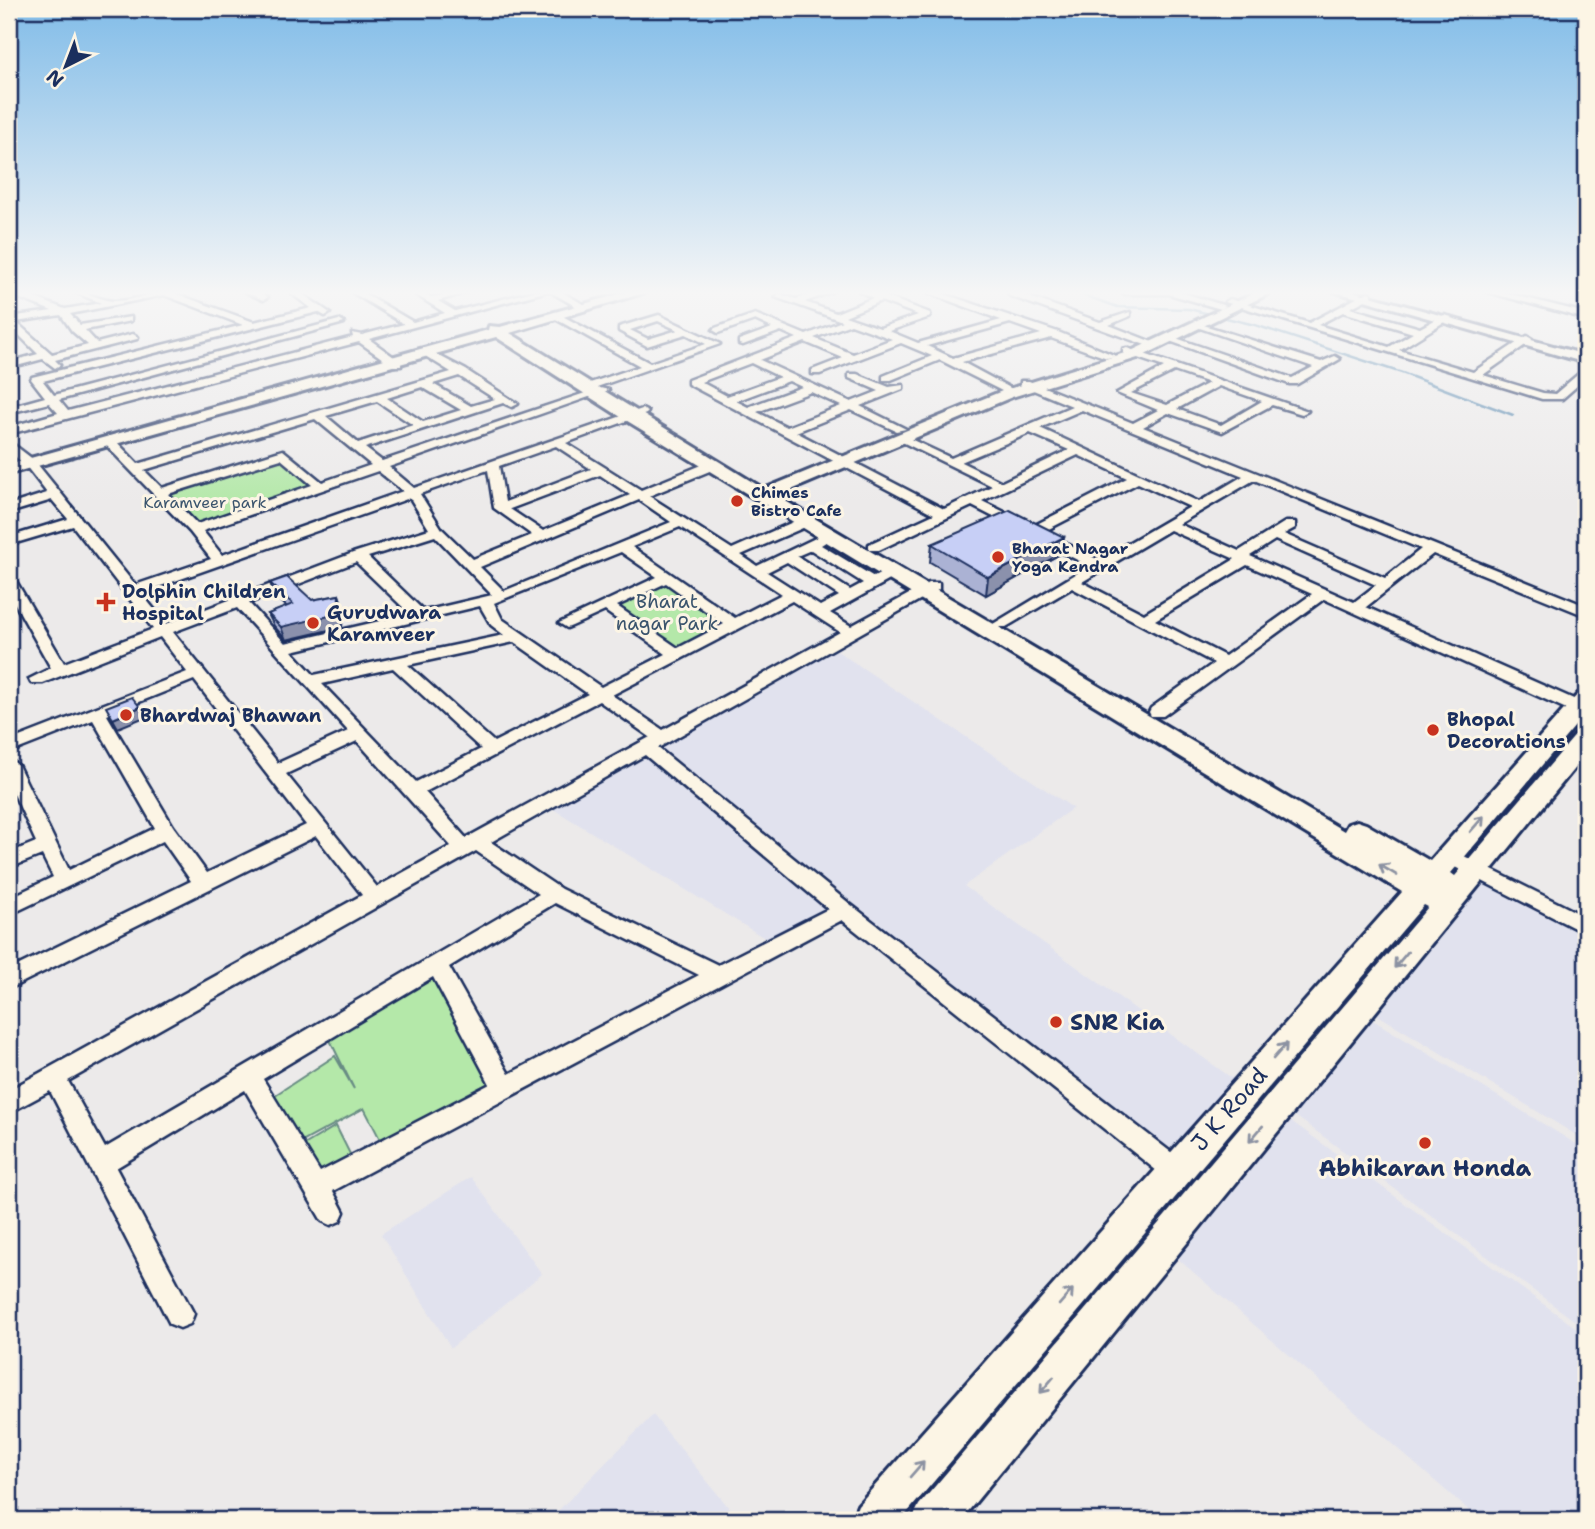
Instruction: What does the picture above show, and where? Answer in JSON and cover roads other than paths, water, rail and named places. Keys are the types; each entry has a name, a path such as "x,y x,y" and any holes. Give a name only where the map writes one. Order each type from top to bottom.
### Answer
{"street":[{"path":"53,362 61,373"},
{"path":"65,415 36,379 105,362"},
{"path":"9,410 191,362"},
{"path":"211,362 223,374"},
{"path":"9,431 267,362"},
{"path":"9,463 109,441 388,362"},
{"path":"9,469 27,461 388,362"},
{"path":"445,362 529,415"},
{"path":"554,362 713,465 765,489 807,521 843,564 873,583"},
{"path":"641,362 648,366"},
{"path":"195,530 529,415 659,362"},
{"path":"735,362 719,366 692,382 946,515"},
{"path":"757,362 851,406 952,463 1003,487"},
{"path":"816,372 841,362"},
{"path":"887,377 924,362"},
{"path":"956,362 1019,388 1080,407 1586,611"},
{"path":"765,489 1019,388 1093,362"},
{"path":"1019,388 1097,362"},
{"path":"1170,362 1302,411"},
{"path":"1196,372 1219,362"},
{"path":"1237,362 1293,382 1328,362"},
{"path":"1314,362 1321,366"},
{"path":"1430,362 1551,398 1558,397 1586,373"},
{"path":"1474,376 1493,362"},
{"path":"90,366 124,399"},
{"path":"1175,366 1122,393 1222,429 1272,400"},
{"path":"135,469 462,372"},
{"path":"788,431 894,389 853,376"},
{"path":"727,400 788,377"},
{"path":"1132,428 1219,382"},
{"path":"423,383 470,410"},
{"path":"748,411 811,388"},
{"path":"377,396 422,426"},
{"path":"357,447 505,399"},
{"path":"952,463 1080,407"},
{"path":"316,414 413,493 437,531 502,597"},
{"path":"132,591 636,414"},
{"path":"636,414 874,548 928,589 1083,685 1448,881 1586,926"},
{"path":"1030,428 1200,507"},
{"path":"259,431 320,486"},
{"path":"109,441 195,530 220,561"},
{"path":"559,443 850,633"},
{"path":"9,445 27,461 55,495 375,898"},
{"path":"874,548 1079,450"},
{"path":"159,493 283,454"},
{"path":"493,465 500,508 542,536"},
{"path":"469,566 713,465"},
{"path":"500,508 601,470"},
{"path":"1001,624 1252,476"},
{"path":"1032,532 1137,478"},
{"path":"9,509 55,495"},
{"path":"973,501 1100,566"},
{"path":"9,541 76,521"},
{"path":"730,555 807,521"},
{"path":"281,649 502,597 681,522"},
{"path":"1170,525 1356,608 1584,715"},
{"path":"1144,620 1290,526"},
{"path":"37,679 358,556 437,531"},
{"path":"1275,535 1386,583"},
{"path":"755,572 820,539"},
{"path":"820,539 1001,624 1448,881"},
{"path":"621,546 734,624"},
{"path":"1356,608 1431,548"},
{"path":"358,556 422,617"},
{"path":"787,556 849,596"},
{"path":"819,576 843,564"},
{"path":"818,613 892,573"},
{"path":"567,623 666,578"},
{"path":"9,581 60,670"},
{"path":"1072,582 1226,663"},
{"path":"9,1102 928,589"},
{"path":"1157,712 1323,593"},
{"path":"415,790 491,748 602,695 790,596"},
{"path":"239,601 281,649 470,845 554,894 718,975"},
{"path":"485,601 496,622 602,695 843,910 1182,1163 1219,1178"},
{"path":"606,606 677,654"},
{"path":"312,681 519,636"},
{"path":"397,663 491,748"},
{"path":"9,747 198,673"},
{"path":"97,712 166,831 204,884"},
{"name":"J K Road","path":"934,1520 1219,1178 1448,881 1584,715"},
{"path":"274,772 360,732"},
{"path":"9,765 45,846 64,880"},
{"path":"9,980 318,827"},
{"path":"9,906 166,831"},
{"path":"9,861 45,846"},
{"name":"J K Road","path":"873,1520 1182,1163 1448,881"},
{"path":"100,1164 554,894"},
{"path":"316,1187 843,910"},
{"path":"436,964 504,1088"},
{"path":"249,1076 331,1212"},
{"path":"54,1077 180,1314"}],"waterway":[{"path":"1369,362 1513,415"}],"place":[{"name":"Chimes Bistro Cafe","path":"737,501"},
{"name":"Bharat Nagar Yoga Kendra","path":"998,557"},
{"name":"Dolphin Children Hospital","path":"106,602"},
{"name":"Gurudwara Karamveer","path":"313,623"},
{"name":"Bhardwaj Bhawan","path":"126,715"},
{"name":"Bhopal Decorations","path":"1433,730"},
{"name":"SNR Kia","path":"1056,1022"},
{"name":"Abhikaran Honda","path":"1425,1143"}],"park label":[{"name":"Karamveer park","path":"205,502"},
{"name":"Bharat nagar Park","path":"667,612"}]}
